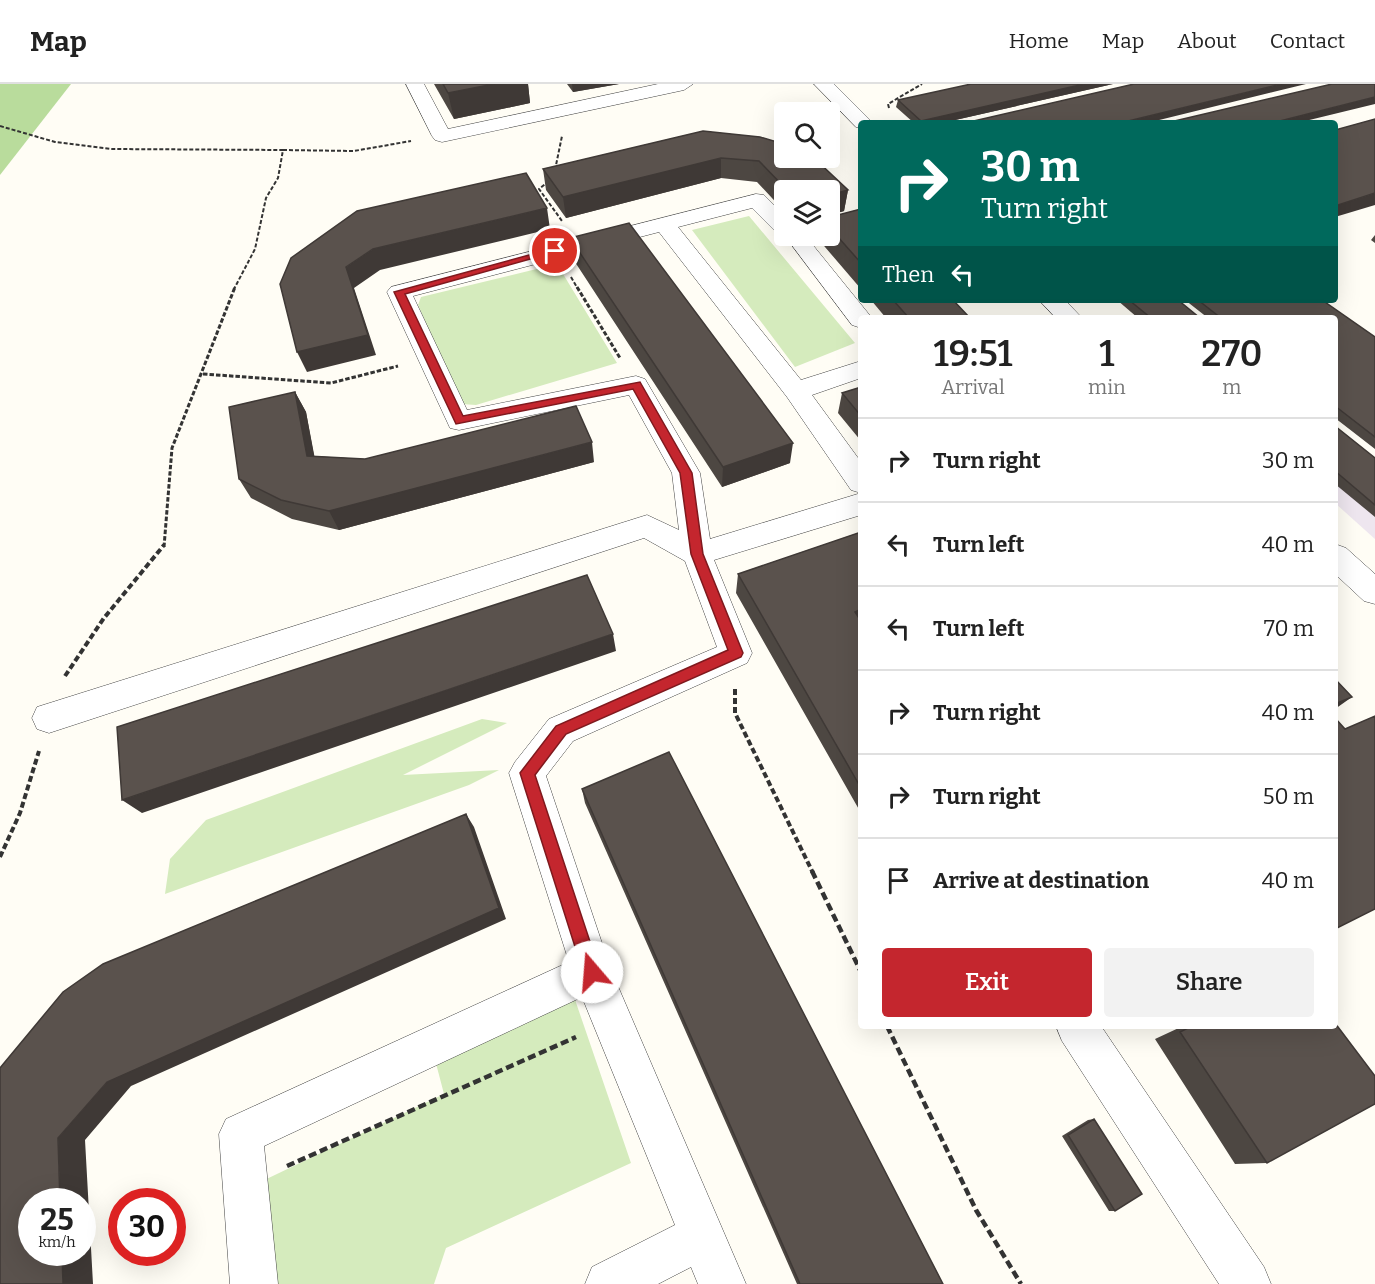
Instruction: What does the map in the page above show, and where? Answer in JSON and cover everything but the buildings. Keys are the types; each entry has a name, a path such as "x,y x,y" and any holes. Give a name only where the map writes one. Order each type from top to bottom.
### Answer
{"street":[{"path":"415,84 442,136 556,101 684,84"},
{"path":"823,84 860,120"},
{"path":"722,1284 592,972 527,773 561,730 736,653 697,554 686,473 636,385 459,421 399,292 756,200 774,217"},
{"path":"664,224 796,391 858,479"},
{"path":"802,246 858,316"},
{"path":"1054,303 1067,315"},
{"path":"796,391 858,370"},
{"path":"49,718 646,526 697,554 858,505"},
{"path":"1338,560 1357,588"},
{"path":"254,1284 240,1134 592,972"},
{"path":"1079,1029 1247,1284"},
{"path":"609,1284 702,1236"}],"path":[{"path":"890,114 888,104 922,84"},
{"path":"556,101 565,128 554,178 539,189 566,248 636,385"},
{"path":"0,126 55,142 111,149 354,151 442,136"},
{"path":"0,857 20,813 65,674 104,618 164,546 172,448 203,374 228,300 255,249 266,198 278,178 283,150"},
{"path":"203,374 331,383 428,358"},
{"path":"736,653 735,712 858,966"},
{"path":"245,1185 612,1021"},
{"path":"888,1029 976,1210 1021,1284"}],"shaded area":[{"path":"1338,435 1375,466 1375,539 1338,506"}],"green space":[{"path":"0,84 71,84 0,175"},
{"path":"749,216 855,343 795,367 692,230"},
{"path":"557,264 617,363 476,405 461,404 418,305 421,297"},
{"path":"482,719 507,723 403,775 499,770 469,785 165,894 170,859 206,820"},
{"path":"571,988 631,1163 446,1248 434,1284 263,1284 254,1185 444,1094 433,1052"}],"route":[{"path":"555,251 399,292 459,421 636,385 686,473 697,554 736,653 561,730 527,773 592,972"}]}
